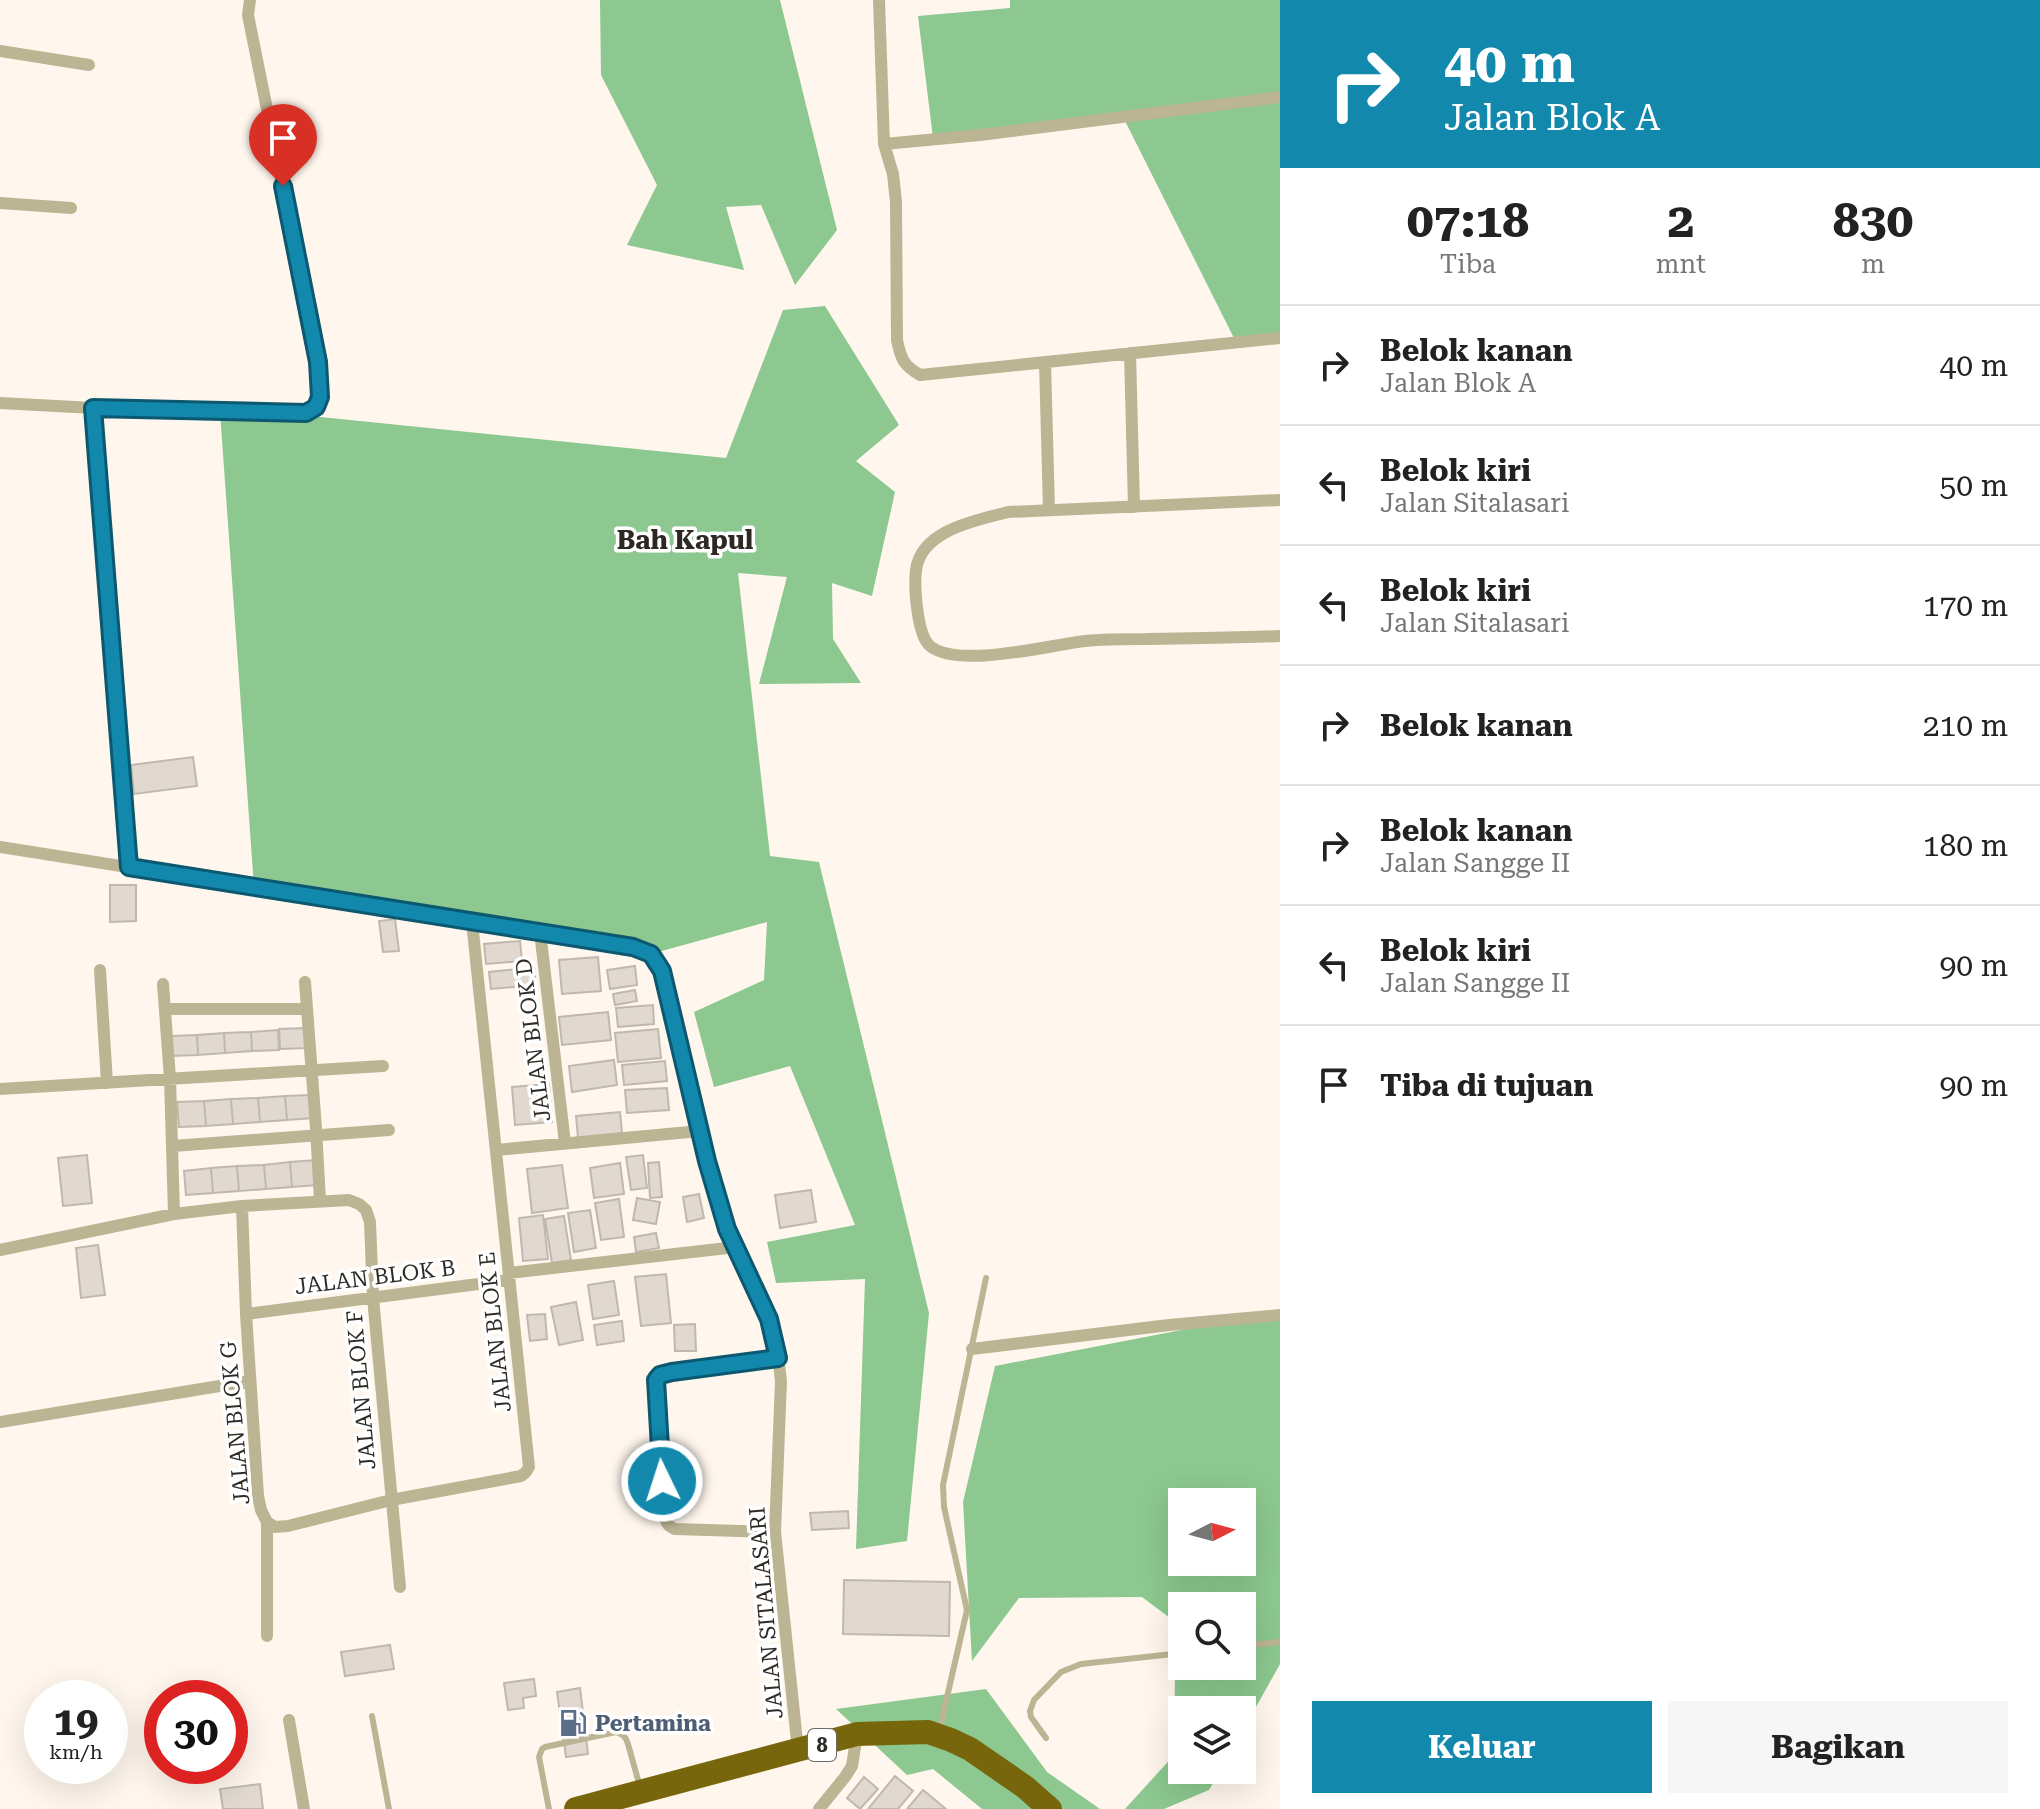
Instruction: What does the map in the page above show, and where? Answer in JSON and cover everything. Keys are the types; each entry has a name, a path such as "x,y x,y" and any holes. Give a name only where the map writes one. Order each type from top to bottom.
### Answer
{"highway":[{"name":"8","path":"576,1809 857,1734 928,1732 970,1749 1025,1787 1050,1809"}],"street":[{"path":"0,403 306,413 316,407 320,383 312,329 248,15 250,0"},
{"path":"879,0 884,144 893,174 896,202 897,340 901,357 908,368 920,375 1280,338"},
{"path":"0,51 89,65"},
{"path":"884,144 1280,97"},
{"path":"0,203 71,208"},
{"path":"1130,353 1134,507"},
{"path":"1045,362 1049,510"},
{"path":"93,408 129,867"},
{"path":"1280,500 1008,512 950,529 922,553 916,569 922,634 930,646 946,654 1004,654 1088,641 1280,636"},
{"name":"JALAN SITALASARI","path":"0,847 633,947 651,954 662,971 727,1229 769,1319 778,1358 781,1381 775,1532 798,1751"},
{"name":"JALAN BLOK E","path":"267,1522 275,1527 288,1526 391,1500 521,1476 529,1467 472,922"},
{"name":"JALAN BLOK D","path":"540,932 565,1143"},
{"path":"100,970 107,1083"},
{"path":"0,1250 174,1214 320,1201 305,982"},
{"path":"163,984 170,1078 174,1214"},
{"path":"166,1009 306,1009"},
{"path":"0,1089 383,1066"},
{"path":"173,1146 389,1130"},
{"path":"496,1150 700,1131"},
{"name":"JALAN BLOK F","path":"320,1201 349,1200 359,1204 366,1210 370,1222 373,1298 400,1587"},
{"name":"JALAN BLOK G","path":"242,1206 258,1496 267,1522 267,1636"},
{"name":"JALAN BLOK B","path":"246,1314 736,1247"},
{"path":"972,1349 1280,1315"},
{"path":"775,1532 670,1528 664,1512 655,1389 660,1375 778,1358"},
{"path":"0,1422 250,1381"},
{"path":"289,1720 304,1809"},
{"path":"819,1809 852,1766 857,1734"}],"lane":[{"path":"938,1735 966,1618 966,1601 944,1507 943,1485 986,1278"},
{"path":"1256,1645 1280,1642"},
{"path":"1046,1738 1030,1711 1034,1700 1061,1672 1081,1664 1168,1655"},
{"path":"372,1716 389,1809"},
{"path":"549,1809 539,1757 542,1749 616,1732 626,1738 641,1791"}],"green space":[{"path":"600,0 780,0 837,230 795,285 761,205 726,207 744,270 627,245 657,185 601,75"},
{"path":"1010,0 1280,0 1280,338 1236,342 1123,117 933,138 918,16 1010,8"},
{"path":"825,306 899,425 856,461 895,492 872,596 832,583 833,639 861,683 759,684 787,577 738,573 770,856 819,862 929,1313 907,1541 856,1549 865,1279 776,1283 767,1242 855,1225 790,1066 714,1087 694,1012 764,980 767,922 651,954 254,887 220,412 291,414 726,458 783,310"},
{"path":"1280,1311 1280,1664 1256,1707 1256,1696 1175,1696 1175,1680 1256,1680 1256,1592 1168,1592 1168,1616 1142,1597 1019,1598 972,1661 963,1502 995,1366"},
{"path":"986,1689 1047,1772 1100,1809 982,1809 933,1769 907,1775 836,1709"},
{"path":"1168,1762 1168,1784 1213,1784 1209,1790 1164,1809 1125,1809"}],"building":[{"path":"193,757 197,786 134,794 131,765"},
{"path":"110,885 136,885 136,921 110,922"},
{"path":"395,919 399,951 383,952 379,921"},
{"path":"520,941 522,961 486,964 484,944"},
{"path":"598,957 601,991 562,994 559,960"},
{"path":"635,966 637,985 610,989 607,970"},
{"path":"534,967 536,985 491,989 489,972"},
{"path":"635,990 637,1001 615,1005 613,994"},
{"path":"653,1005 654,1024 618,1027 616,1008"},
{"path":"608,1012 611,1040 562,1045 559,1017"},
{"path":"306,1028 307,1048 280,1049 279,1029"},
{"path":"658,1029 661,1058 618,1062 615,1033"},
{"path":"278,1030 279,1050 252,1051 251,1032"},
{"path":"251,1032 252,1051 225,1053 224,1033"},
{"path":"224,1033 225,1053 198,1055 197,1035"},
{"path":"197,1035 198,1055 171,1056 170,1036"},
{"path":"614,1060 617,1085 572,1092 569,1066"},
{"path":"665,1061 667,1081 624,1085 622,1065"},
{"path":"549,1084 552,1122 515,1125 512,1087"},
{"path":"667,1088 669,1110 627,1113 625,1090"},
{"path":"312,1095 314,1118 287,1120 285,1096"},
{"path":"285,1096 287,1120 260,1122 258,1098"},
{"path":"258,1098 260,1122 233,1124 231,1099"},
{"path":"231,1099 233,1124 206,1126 204,1101"},
{"path":"204,1101 206,1126 179,1127 177,1102"},
{"path":"620,1112 622,1133 578,1138 576,1116"},
{"path":"87,1155 92,1203 63,1206 58,1158"},
{"path":"643,1155 647,1188 631,1190 626,1157"},
{"path":"317,1160 318,1185 292,1187 290,1162"},
{"path":"290,1162 292,1187 266,1189 264,1165"},
{"path":"659,1162 662,1197 650,1198 648,1163"},
{"path":"620,1163 624,1194 594,1198 590,1168"},
{"path":"264,1165 266,1189 239,1191 237,1166"},
{"path":"562,1165 568,1208 532,1213 527,1169"},
{"path":"237,1166 239,1191 213,1193 211,1168"},
{"path":"211,1168 213,1193 186,1195 184,1171"},
{"path":"811,1190 816,1222 780,1228 775,1195"},
{"path":"699,1194 704,1218 687,1222 683,1197"},
{"path":"637,1198 660,1202 656,1224 633,1220"},
{"path":"619,1199 624,1237 601,1240 595,1203"},
{"path":"590,1210 596,1248 574,1252 568,1213"},
{"path":"543,1215 548,1259 523,1261 519,1218"},
{"path":"564,1216 571,1260 552,1263 545,1219"},
{"path":"656,1233 659,1248 636,1252 634,1237"},
{"path":"98,1245 105,1295 81,1298 76,1248"},
{"path":"666,1274 671,1323 641,1326 635,1277"},
{"path":"614,1281 619,1315 593,1319 588,1285"},
{"path":"576,1302 583,1340 559,1345 551,1307"},
{"path":"545,1314 547,1339 530,1341 527,1315"},
{"path":"622,1321 624,1341 597,1345 594,1325"},
{"path":"695,1324 696,1351 675,1351 674,1325"},
{"path":"848,1511 849,1528 812,1530 810,1513"},
{"path":"844,1580 950,1582 949,1636 843,1634"},
{"path":"390,1645 394,1669 345,1676 341,1652"},
{"path":"534,1679 536,1696 523,1698 524,1708 508,1710 504,1683"},
{"name":"Pertamina","path":"580,1688 588,1754 566,1757 557,1692"},
{"path":"895,1776 913,1791 898,1809 868,1809"},
{"path":"864,1777 878,1789 860,1809 847,1798"},
{"path":"260,1784 263,1809 223,1809 220,1789"},
{"path":"923,1790 946,1809 907,1809"}],"place":[{"name":"Pertamina","path":"573,1723"}],"district":[{"name":"Bah Kapul","path":"685,540"}],"route":[{"path":"283,186 318,362 320,397 316,407 306,413 93,408 129,867 633,947 651,954 662,971 707,1161 727,1229 769,1319 778,1358 660,1375 655,1389 662,1481"}]}
